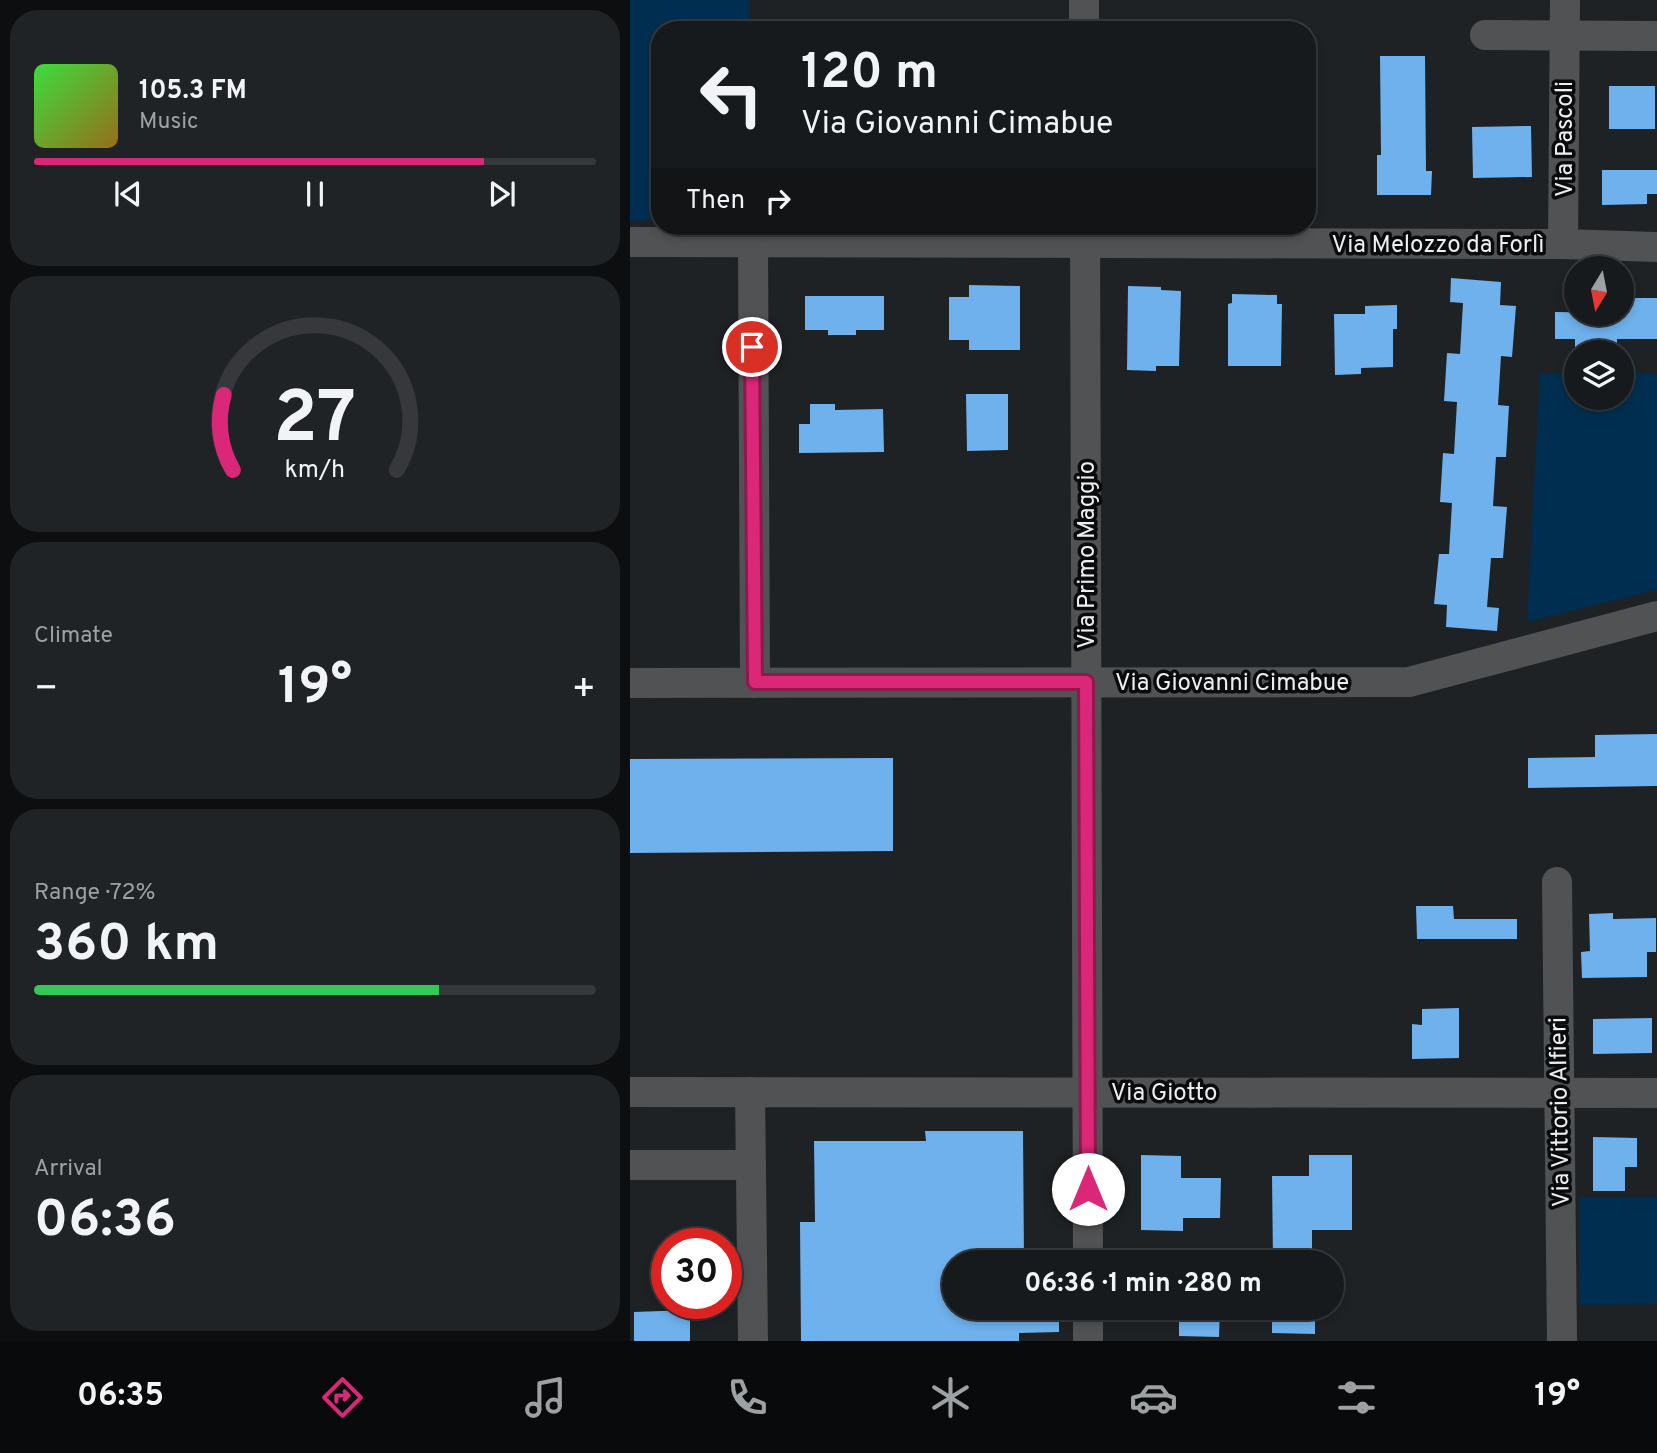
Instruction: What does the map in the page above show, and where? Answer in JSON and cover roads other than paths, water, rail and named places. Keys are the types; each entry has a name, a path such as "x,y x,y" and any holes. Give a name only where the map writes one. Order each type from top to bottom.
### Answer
{"street":[{"path":"1084,0 1084,21"},
{"name":"Via Pascoli","path":"1563,244 1565,0"},
{"path":"1485,35 1657,36"},
{"name":"Via Melozzo da Forlì","path":"630,242 1085,235 1657,247"},
{"name":"Via Primo Maggio","path":"1085,235 1088,1250"},
{"path":"753,242 755,682"},
{"name":"Via Giovanni Cimabue","path":"630,683 1409,682 1657,616"},
{"name":"Via Vittorio Alfieri","path":"1557,882 1562,1341"},
{"name":"Via Giotto","path":"630,1091 1657,1093"},
{"path":"750,1091 753,1341"},
{"path":"630,1165 751,1165"},
{"path":"1088,1320 1088,1341"}]}
